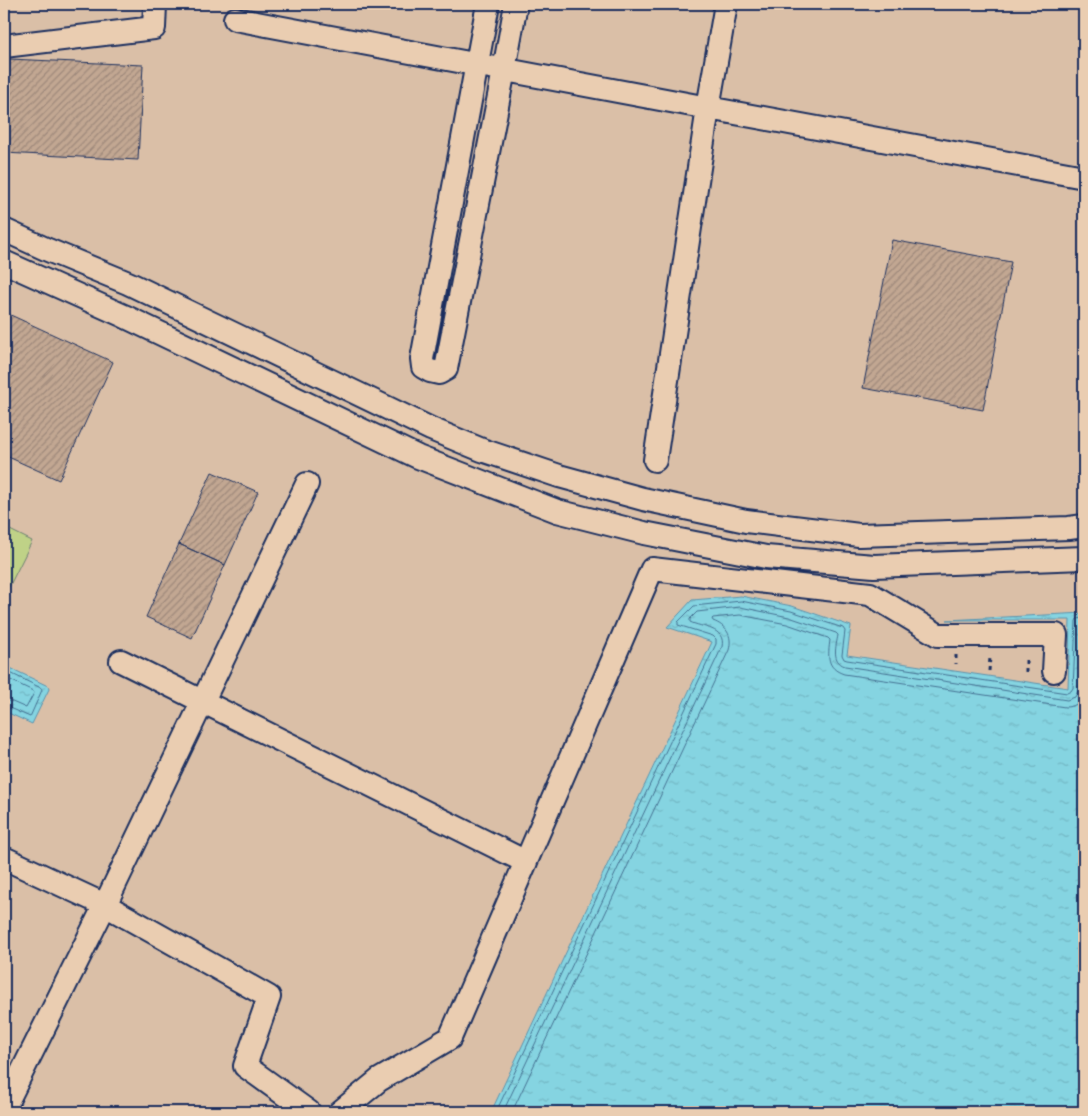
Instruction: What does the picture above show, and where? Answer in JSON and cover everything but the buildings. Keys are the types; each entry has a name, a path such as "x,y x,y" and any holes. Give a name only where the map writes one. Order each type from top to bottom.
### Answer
{"street":[{"path":"4,46 154,28 155,4"},
{"path":"488,4 422,359 423,367 439,373 446,369 516,4"},
{"path":"655,460 708,108 726,4"},
{"path":"235,19 1084,177"},
{"path":"4,230 128,283 431,429 482,450 560,476 643,499 746,520 859,535 1084,526"},
{"path":"4,262 124,316 418,457 557,511 644,533 766,557 874,566 1084,558"},
{"path":"418,457 431,429"},
{"path":"4,1108 105,905 307,484"},
{"path":"340,1112 379,1080 450,1038 652,570 870,594 938,635 1056,635 1054,671"},
{"path":"121,661 526,862"},
{"path":"4,858 105,905 269,997 245,1066 309,1112"}],"shaded area":[{"path":"4,4 1084,4 1084,613 964,620 1071,620 1068,689 847,655 850,625 792,606 741,596 692,600 712,641 491,1112 4,1112"}],"green space":[{"path":"4,527 32,541 4,597"}],"water":[{"path":"741,596 792,606 851,626 847,655 1068,688 1070,620 947,620 1084,613 1084,1112 491,1112 712,642 667,627 692,600"},
{"path":"4,665 50,687 32,724 4,711"}]}
